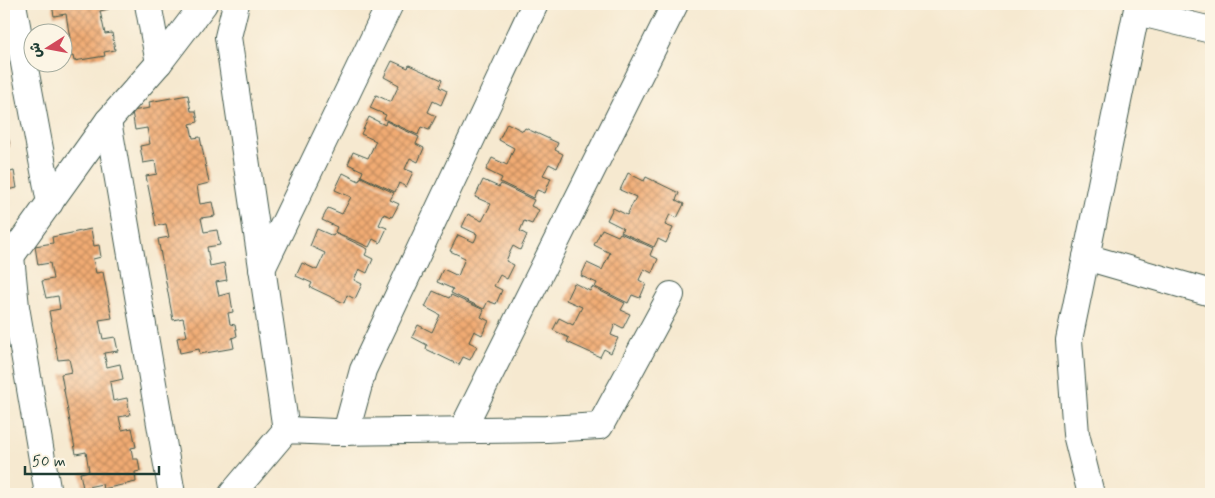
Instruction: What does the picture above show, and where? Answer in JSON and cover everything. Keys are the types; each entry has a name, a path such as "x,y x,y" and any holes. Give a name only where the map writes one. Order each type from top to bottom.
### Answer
{"street":[{"path":"13,4 50,203"},
{"path":"148,4 159,63"},
{"path":"48,494 7,261 108,121 159,63 204,4"},
{"path":"232,494 286,430 228,37 236,4"},
{"path":"262,269 390,4"},
{"path":"346,432 363,370 535,4"},
{"path":"462,430 675,4"},
{"path":"1091,494 1076,434 1069,340 1137,8 1211,30"},
{"path":"108,121 172,494"},
{"path":"1086,257 1211,293"},
{"path":"286,430 346,432 546,429 600,426 671,295"}],"building":[{"path":"52,4 108,4 109,9 100,11 105,34 112,33 115,50 104,52 105,56 74,61 72,56 72,22 67,22 66,14 54,16"},
{"path":"392,61 408,68 409,65 442,80 439,87 447,91 441,105 433,101 428,112 436,116 429,130 421,127 418,135 384,119 386,115 370,108 376,95 391,102 399,85 384,77"},
{"path":"188,95 191,111 196,111 198,122 190,124 193,138 200,137 209,183 197,186 200,204 212,202 215,216 201,218 204,232 217,230 220,245 207,247 210,266 224,263 227,280 216,282 219,296 230,293 233,312 228,313 230,324 235,325 237,336 232,338 234,348 200,354 199,349 180,353 177,338 187,336 183,318 173,320 158,239 169,237 166,224 156,226 146,176 157,174 155,161 143,163 140,146 150,144 147,128 135,130 132,111 150,108 149,102"},
{"path":"369,117 385,125 386,121 419,137 416,144 424,148 418,162 410,158 405,169 413,172 406,187 399,183 395,192 361,176 363,171 348,164 353,152 368,158 376,141 361,134"},
{"path":"507,123 523,131 525,128 558,143 555,150 563,154 557,168 549,164 543,175 551,178 545,193 537,190 533,198 500,182 502,178 486,170 492,158 507,165 514,148 499,140"},
{"path":"4,130 7,130 10,147 4,148"},
{"path":"4,164 6,173 14,171 17,188 6,190 6,194 4,194"},
{"path":"343,173 359,181 361,177 394,193 390,200 399,204 392,217 384,214 379,225 387,228 380,243 373,239 369,247 335,232 337,227 322,220 328,208 342,214 351,197 335,190"},
{"path":"628,173 644,181 646,177 679,193 676,200 684,204 677,218 670,214 665,225 673,228 666,243 658,239 654,247 621,232 623,228 607,220 613,208 627,215 636,197 620,190"},
{"path":"483,180 499,187 501,184 534,200 531,206 539,210 532,224 524,221 520,231 527,235 520,250 513,246 509,254 506,261 514,265 507,279 500,275 494,286 502,290 496,304 488,301 484,309 451,293 453,289 437,282 443,269 458,276 465,258 450,251 458,235 474,242 476,238 477,234 462,227 468,214 482,221 491,204 475,197"},
{"path":"91,229 94,246 99,245 101,257 93,259 96,273 103,272 112,318 99,320 103,339 115,337 118,351 104,353 107,367 120,364 123,379 110,382 113,401 127,398 130,415 119,417 122,430 132,428 136,447 131,448 133,459 138,459 140,471 135,472 136,482 103,489 102,484 83,488 80,473 89,471 86,452 76,454 61,374 72,372 69,359 58,360 49,311 60,309 58,296 46,298 42,281 53,279 50,263 38,265 35,246 53,243 52,237"},
{"path":"317,229 333,236 335,233 368,249 365,255 373,259 367,273 359,269 354,280 362,284 355,299 347,295 344,303 310,287 312,283 296,276 302,263 317,270 325,253 310,246"},
{"path":"602,229 618,236 620,233 653,248 650,255 658,259 652,273 644,269 639,280 646,284 640,298 632,295 628,303 595,287 597,283 581,276 587,263 602,270 610,253 594,245"},
{"path":"574,283 590,291 592,287 625,303 621,310 630,314 623,328 615,324 611,335 618,338 611,353 604,349 600,357 567,342 569,338 553,330 559,318 573,325 582,307 566,300"},
{"path":"433,291 449,298 451,295 484,310 481,317 489,321 482,335 474,331 469,342 477,346 470,360 463,357 459,365 426,349 427,345 412,337 418,325 432,332 440,315 425,307"}]}
